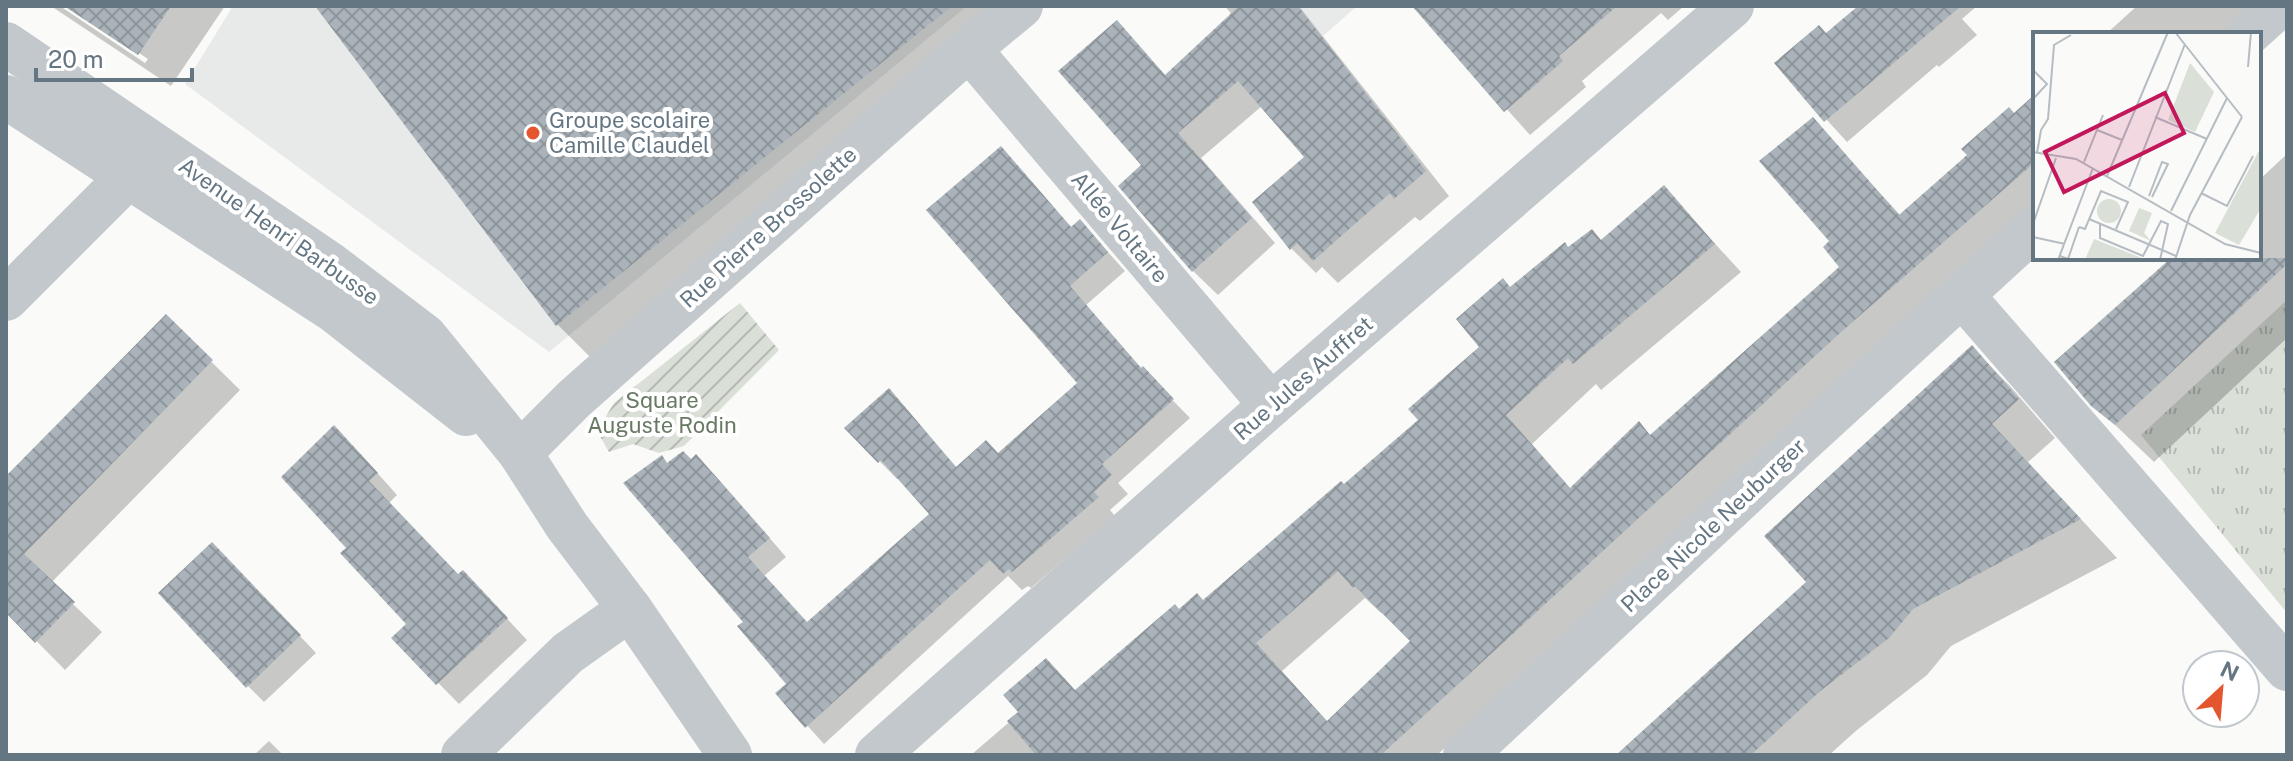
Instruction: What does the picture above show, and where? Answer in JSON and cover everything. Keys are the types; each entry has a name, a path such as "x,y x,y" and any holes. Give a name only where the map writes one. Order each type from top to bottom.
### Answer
{"street":[{"name":"Rue Pierre Brossolette","path":"520,453 574,399 1021,6"},
{"name":"Rue Jules Auffret","path":"877,755 1271,405 1732,6"},
{"path":"2250,32 2279,6"},
{"name":"Avenue Henri Barbusse","path":"6,44 330,264 425,336 520,453 567,526 630,609 730,755"},
{"name":"Allée Voltaire","path":"969,49 1271,405"},
{"name":"Avenue Henri Barbusse","path":"6,97 333,310 520,453"},
{"path":"6,299 128,177"},
{"name":"Place Nicole Neuburger","path":"1465,755 2033,230"},
{"path":"1962,295 2287,669"},
{"path":"463,755 568,653 630,609"}],"shaded area":[{"name":"Groupe scolaire Camille Claudel","path":"233,6 967,6 549,352 185,84"},
{"path":"1299,6 1357,6 1323,36"}],"green space":[{"path":"2287,300 2287,613 2141,435"},
{"name":"Square Auguste Rodin","path":"740,303 779,350 684,446 659,453 633,444 609,452 597,431 614,403"}],"building":[{"path":"64,6 171,6 138,55"},
{"name":"Groupe scolaire Camille Claudel","path":"315,6 952,6 556,326"},
{"path":"1239,6 1298,6 1426,171 1394,199 1390,193 1313,261 1297,243 1290,250 1252,202 1304,157 1238,81 1178,133 1252,218 1192,272 1118,186 1141,165 1058,71 1117,20 1165,75"},
{"path":"1412,6 1617,6 1559,56 1563,61 1504,112"},
{"path":"1858,6 1961,6 1824,122 1774,63 1819,25 1826,33"},
{"path":"2033,96 2033,164 1840,333 1381,755 1036,755 1007,721 1018,712 1003,695 1046,658 1075,690 1175,604 1179,609 1197,593 1203,600 1341,481 1344,484 1418,420 1408,409 1479,347 1456,319 1503,278 1510,287 1565,242 1568,247 1592,229 1601,240 1664,185 1715,244 1573,364 1568,358 1506,415 1570,488 1639,421 1650,435 1839,267 1823,247 1829,241 1759,161 1813,117 1899,215 1967,155 1961,149 2009,107 2014,113","holes":["1338,571 1353,588 1355,586 1410,641 1327,721 1256,643"]},
{"path":"1001,146 1071,227 1080,219 1108,252 1070,286 1141,368 1143,366 1174,399 1102,464 1112,475 1094,492 1099,497 1012,572 1009,569 1003,574 990,560 805,728 775,693 786,684 737,626 743,622 623,483 662,455 667,463 683,451 691,459 696,454 770,538 748,557 807,622 929,514 881,460 878,463 844,428 889,388 956,467 986,440 998,453 1077,383 926,210"},
{"path":"2287,258 2287,264 2115,425 2091,406 2054,362 2169,260"},
{"path":"166,314 213,360 24,554 75,602 35,643 6,613 6,476"},
{"path":"1972,345 2019,399 1992,424 2081,519 1913,609 1889,638 1819,692 1751,755 1616,755 1806,582 1764,536"},
{"path":"334,425 378,473 369,481 458,574 463,570 508,618 436,685 391,638 406,624 340,553 346,548 281,477"},
{"path":"212,542 301,635 246,688 158,593"}],"place":[{"name":"Groupe scolaire Camille Claudel","path":"533,133"}]}
